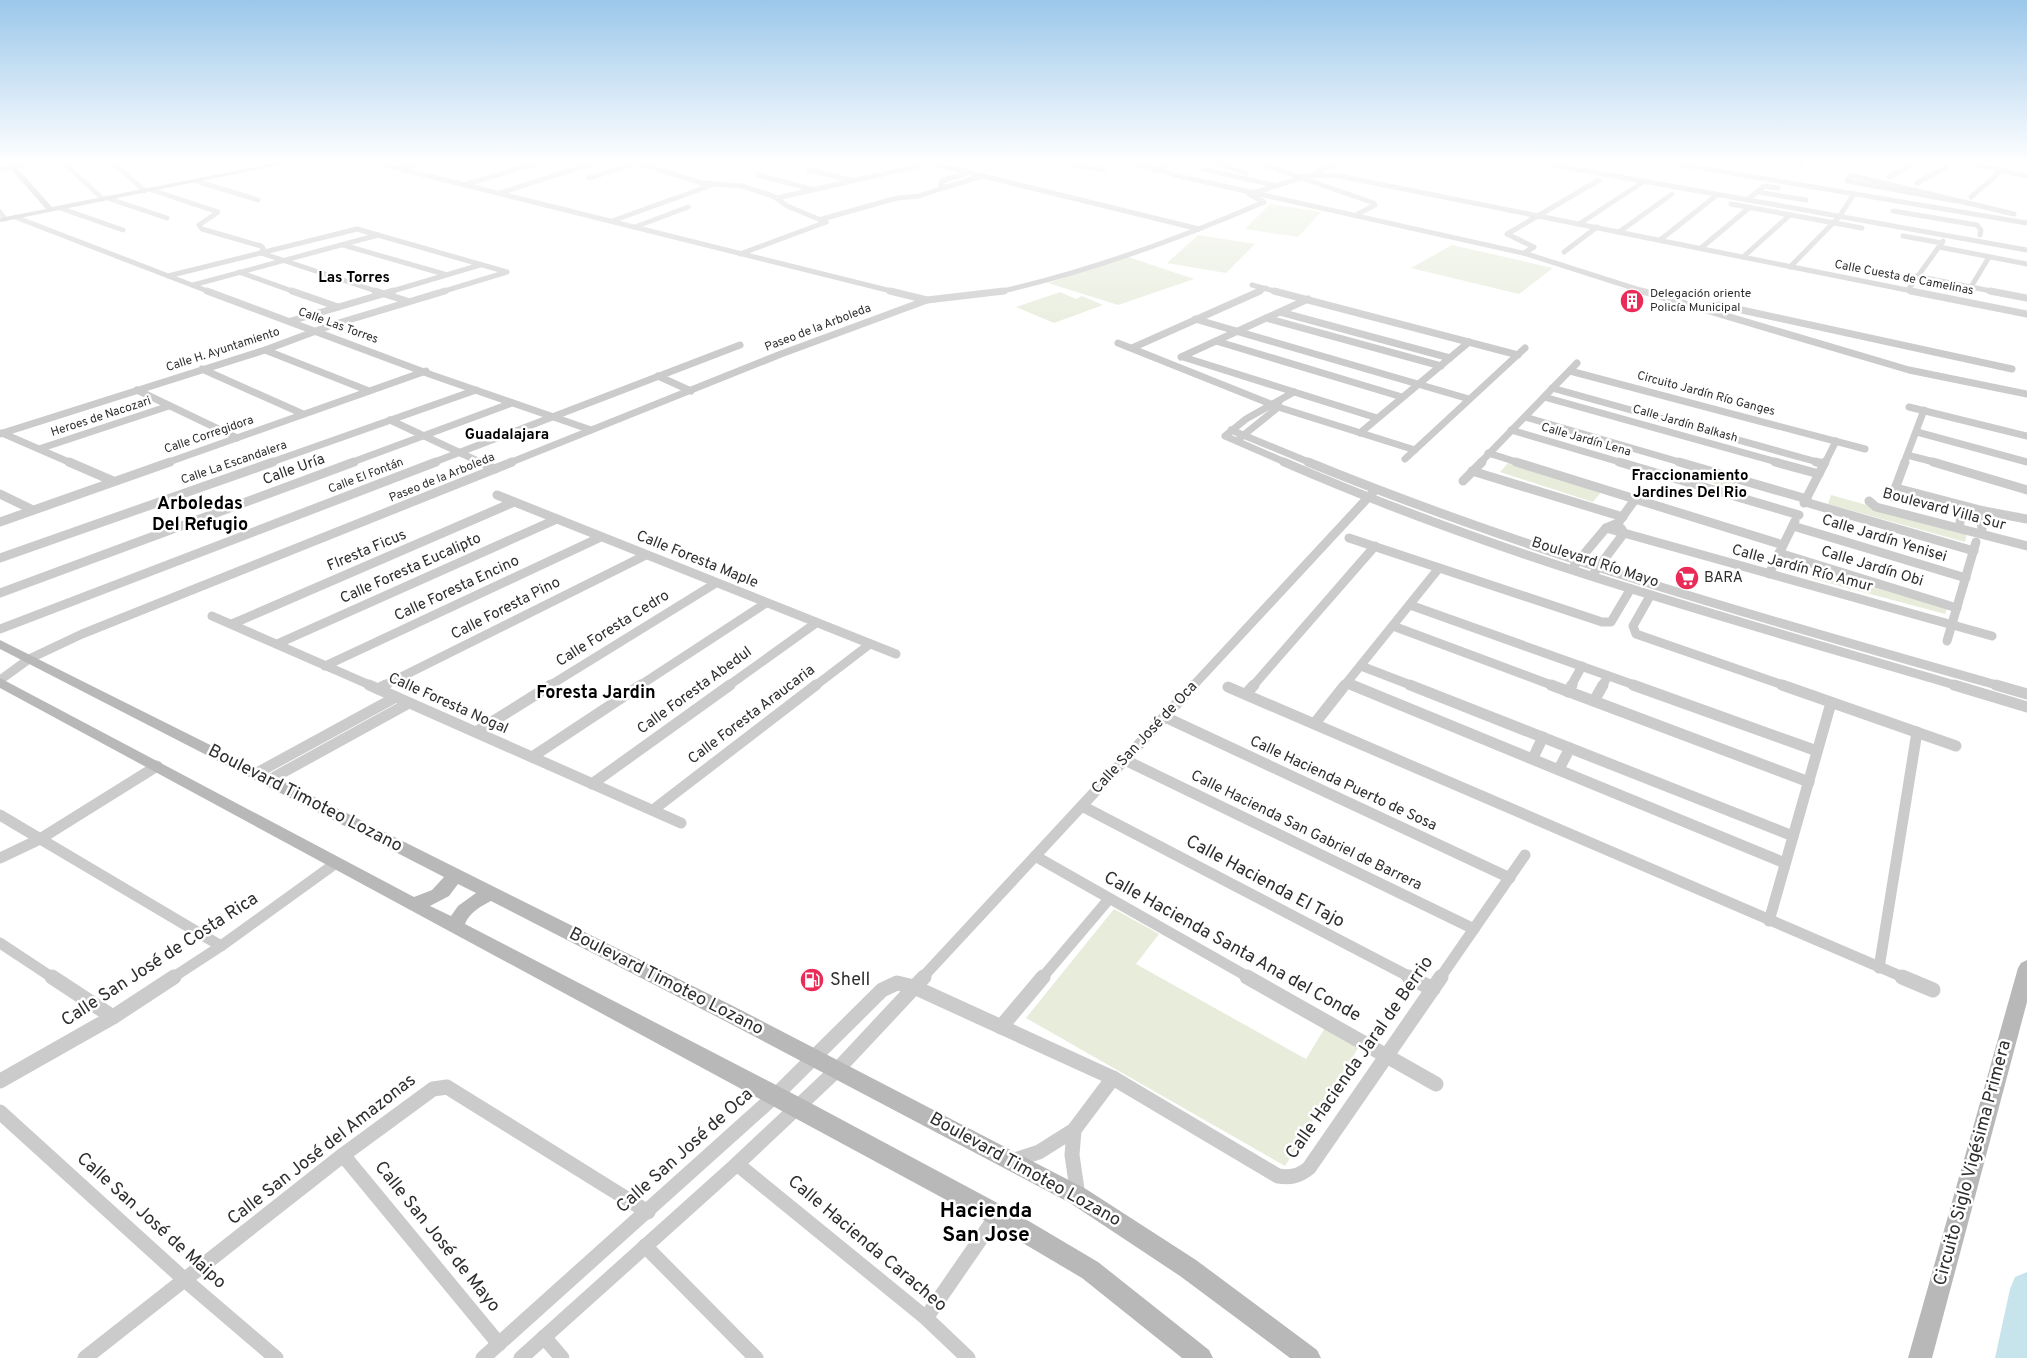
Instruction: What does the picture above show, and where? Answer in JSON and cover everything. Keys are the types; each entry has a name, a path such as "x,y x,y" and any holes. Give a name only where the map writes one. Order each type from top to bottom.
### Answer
{"main road":[{"name":"Boulevard Timoteo Lozano","path":"0,644 838,1069 1012,1160 1078,1196 1188,1268 1310,1358"},
{"path":"0,681 412,904 776,1095 997,1215 1090,1270 1201,1358"},
{"path":"412,904 428,901 440,895 450,884 454,874"},
{"path":"456,927 458,917 466,908 491,893"},
{"name":"Circuito Siglo Vigésima Primera","path":"1920,1358 2027,968"}],"street":[{"name":"Calle Las Torres","path":"32,223 476,390 591,430"},
{"path":"104,223 123,230"},
{"path":"203,223 198,227 261,246 261,253"},
{"path":"621,223 927,300 966,297 1035,285 1215,223"},
{"path":"634,227 644,223"},
{"path":"740,254 824,223"},
{"path":"1173,223 1200,230"},
{"path":"1393,223 1524,253 1696,308 1909,370 2027,394"},
{"path":"1524,253 1534,247 1507,235 1528,223"},
{"name":"Calle Cuesta de Camelinas","path":"1576,223 2027,314"},
{"path":"1619,232 1631,223"},
{"path":"1660,240 1681,223"},
{"path":"1701,248 1731,223"},
{"path":"1742,257 1780,223"},
{"path":"1790,267 1831,223"},
{"path":"1839,223 1868,229"},
{"path":"1911,223 1946,236 2027,250"},
{"path":"1929,223 1980,233"},
{"path":"1564,252 1597,228"},
{"path":"168,276 359,229 481,264"},
{"path":"1896,234 1989,257 2027,264"},
{"path":"193,285 379,235"},
{"path":"1908,290 1916,276 1946,236"},
{"path":"342,245 445,274"},
{"path":"261,253 407,302"},
{"path":"1971,287 1989,257"},
{"path":"292,320 481,264"},
{"name":"Calle H. Ayuntamiento","path":"1,433 265,350 318,330 507,272 481,264"},
{"path":"238,272 338,307"},
{"path":"1916,276 2027,298"},
{"path":"1252,284 1518,355"},
{"path":"1132,348 1266,288"},
{"path":"1169,363 1308,299"},
{"name":"Paseo de la Arboleda","path":"0,681 29,659 82,634 781,354 927,300"},
{"path":"1696,308 1704,305 1719,306 2012,369"},
{"path":"1280,312 1450,358"},
{"path":"1266,318 1441,366"},
{"path":"1195,319 1469,399"},
{"path":"1350,341 1362,334"},
{"path":"1365,345 1375,338"},
{"path":"1216,341 1402,397"},
{"path":"1360,433 1469,342"},
{"path":"1118,343 1277,403 1414,450"},
{"name":"Calle El Fontán","path":"0,630 740,345"},
{"path":"1404,459 1525,348"},
{"path":"265,350 369,391"},
{"path":"1183,357 1378,418"},
{"path":"1310,370 1326,358"},
{"path":"1326,374 1342,363"},
{"path":"1463,481 1577,363"},
{"path":"202,369 303,414"},
{"name":"Calle Corregidora","path":"0,522 426,371"},
{"name":"Circuito Jardín Río Ganges","path":"1570,371 1865,449"},
{"path":"658,376 691,391"},
{"name":"Calle Jardín Balkash","path":"1552,388 1676,421 1824,464"},
{"path":"137,390 237,438"},
{"name":"Calle La Escandalera","path":"0,558 476,390"},
{"path":"1228,432 1294,392"},
{"name":"Calle Jardín Balkash","path":"1544,397 1669,430 1819,474"},
{"name":"Calle Uría","path":"0,593 512,403"},
{"path":"1236,441 1277,403"},
{"name":"Heroes de Nacozari","path":"39,449 169,406"},
{"path":"1909,407 2027,436"},
{"path":"1892,497 1924,410"},
{"name":"Calle Jardín Lena","path":"1525,417 1670,458 1806,501 1975,547 1966,578"},
{"path":"390,420 457,453 467,454 495,469"},
{"path":"1669,430 1676,421"},
{"path":"1685,435 1693,426"},
{"name":"Calle Jardín Lena","path":"1512,430 1799,515"},
{"name":"Boulevard Río Mayo","path":"2027,694 1598,569 1466,524 1375,490 1244,435 1228,432 1225,436 1367,498 1591,577 2027,707"},
{"path":"1917,432 2027,462"},
{"path":"1,433 113,481"},
{"path":"1769,574 1836,441"},
{"path":"1640,468 1652,453"},
{"path":"1488,454 1636,498 1781,549"},
{"path":"1907,455 1974,472 2027,490"},
{"path":"1660,473 1670,458"},
{"path":"1472,471 1620,520"},
{"path":"1896,488 1984,511 2027,519"},
{"name":"Calle San José de Oca","path":"521,1358 738,1164 838,1069 1375,490"},
{"path":"0,494 34,510"},
{"name":"Calle Foresta Maple","path":"497,495 896,654"},
{"path":"1571,570 1606,528 1620,520 1636,498"},
{"name":"Boulevard Villa Sur","path":"2027,539 1878,501 1869,501 1876,507 2027,546"},
{"name":"Flresta Ficus","path":"232,624 514,502"},
{"path":"1960,523 1963,506"},
{"path":"1982,529 1981,520 1984,511"},
{"name":"Calle Foresta Eucalipto","path":"276,644 557,519"},
{"path":"1591,577 1624,534 1620,520"},
{"name":"Calle Jardín Yenisei","path":"1793,526 1966,578"},
{"name":"Calle Jardín Río Amur","path":"1606,528 1992,636"},
{"name":"Calle Foresta Encino","path":"325,666 601,537"},
{"path":"1349,538 1602,622 1611,622 1630,590"},
{"path":"1246,694 1375,546"},
{"name":"Calle Jardín Obi","path":"1781,549 1957,608"},
{"name":"Calle Foresta Pino","path":"378,689 646,555"},
{"path":"1315,723 1439,568"},
{"path":"1947,641 1966,578"},
{"name":"Calle Foresta Cedro","path":"476,732 716,583"},
{"path":"1650,596 1633,626 1636,634 1956,746"},
{"path":"532,757 766,603"},
{"path":"1410,605 1817,751"},
{"name":"Calle Foresta Nogal","path":"212,616 681,823"},
{"name":"Calle Foresta Abedul","path":"592,784 816,623"},
{"path":"1393,626 1809,782"},
{"name":"Calle Foresta Araucaria","path":"653,810 870,644"},
{"path":"1361,666 1793,836"},
{"path":"1568,692 1582,666"},
{"path":"1594,702 1608,676"},
{"path":"1347,683 1785,863"},
{"path":"1228,687 1933,990"},
{"path":"262,777 396,697"},
{"path":"262,777 409,703"},
{"path":"1769,921 1831,703"},
{"name":"Calle Hacienda Puerto de Sosa","path":"1164,717 1510,878"},
{"path":"1879,968 1916,732"},
{"path":"1533,758 1544,737"},
{"path":"1559,769 1570,748"},
{"name":"Calle Hacienda San Gabriel de Barrera","path":"1125,760 1474,929"},
{"path":"0,858 40,839 157,766"},
{"name":"Calle Hacienda El Tajo","path":"1082,806 1433,990"},
{"path":"0,815 221,946"},
{"name":"Calle Hacienda Jaral de Berrio","path":"914,987 1113,1078 1263,1169 1278,1176 1292,1178 1309,1168 1525,855"},
{"name":"Calle Hacienda Santa Ana del Conde","path":"1035,856 1436,1084"},
{"name":"Calle San José de Costa Rica","path":"0,1081 113,1017 221,946 336,863"},
{"path":"1001,1027 1108,899"},
{"path":"0,943 113,1017"},
{"name":"Calle San José de Oca","path":"483,1358 648,1212 776,1095 882,990 897,983 914,987"},
{"path":"1012,1160 1039,1152 1074,1130 1113,1078"},
{"name":"Calle San José del Amazonas","path":"84,1358 186,1281 343,1155 433,1089 447,1087 648,1212"},
{"name":"Calle San José de Maipo","path":"0,1112 186,1281 276,1358"},
{"path":"1074,1130 1072,1154 1078,1196"},
{"name":"Calle San José de Mayo","path":"343,1155 499,1344"},
{"name":"Calle Hacienda Caracheo","path":"738,1164 926,1318 968,1358"},
{"path":"926,1318 997,1215"},
{"path":"645,1246 756,1358"},
{"path":"544,1337 562,1358"}],"green space":[{"path":"1251,223 1311,223 1298,237 1245,229"},
{"path":"1198,235 1255,244 1226,273 1167,263"},
{"path":"1452,245 1553,268 1519,294 1411,268"},
{"path":"1125,256 1194,279 1118,305 1048,283"},
{"path":"1060,292 1076,299 1082,296 1103,305 1054,323 1016,307"},
{"path":"1509,462 1602,491 1593,502 1500,472"},
{"path":"1695,468 1737,481 1732,489 1688,476"},
{"path":"1831,495 1967,533 1965,542 1828,504"},
{"path":"1814,566 1947,608 1945,614 1810,578"},
{"path":"1114,909 1159,934 1136,964 1306,1059 1326,1026 1360,1045 1285,1166 1026,1018"}],"waterway":[{"path":"2013,1358 2027,1289"}],"place":[{"name":"Delegación oriente Policía Municipal","path":"1632,301"},
{"name":"BARA","path":"1687,578"},
{"name":"Shell","path":"812,980"}],"district":[{"name":"Las Torres","path":"354,278"},
{"name":"Guadalajara","path":"507,435"},
{"name":"Fraccionamiento Jardines Del Rio","path":"1690,484"},
{"name":"Arboledas Del Refugio","path":"200,514"},
{"name":"Foresta Jardin","path":"596,693"},
{"name":"Hacienda San Jose","path":"986,1223"}]}
